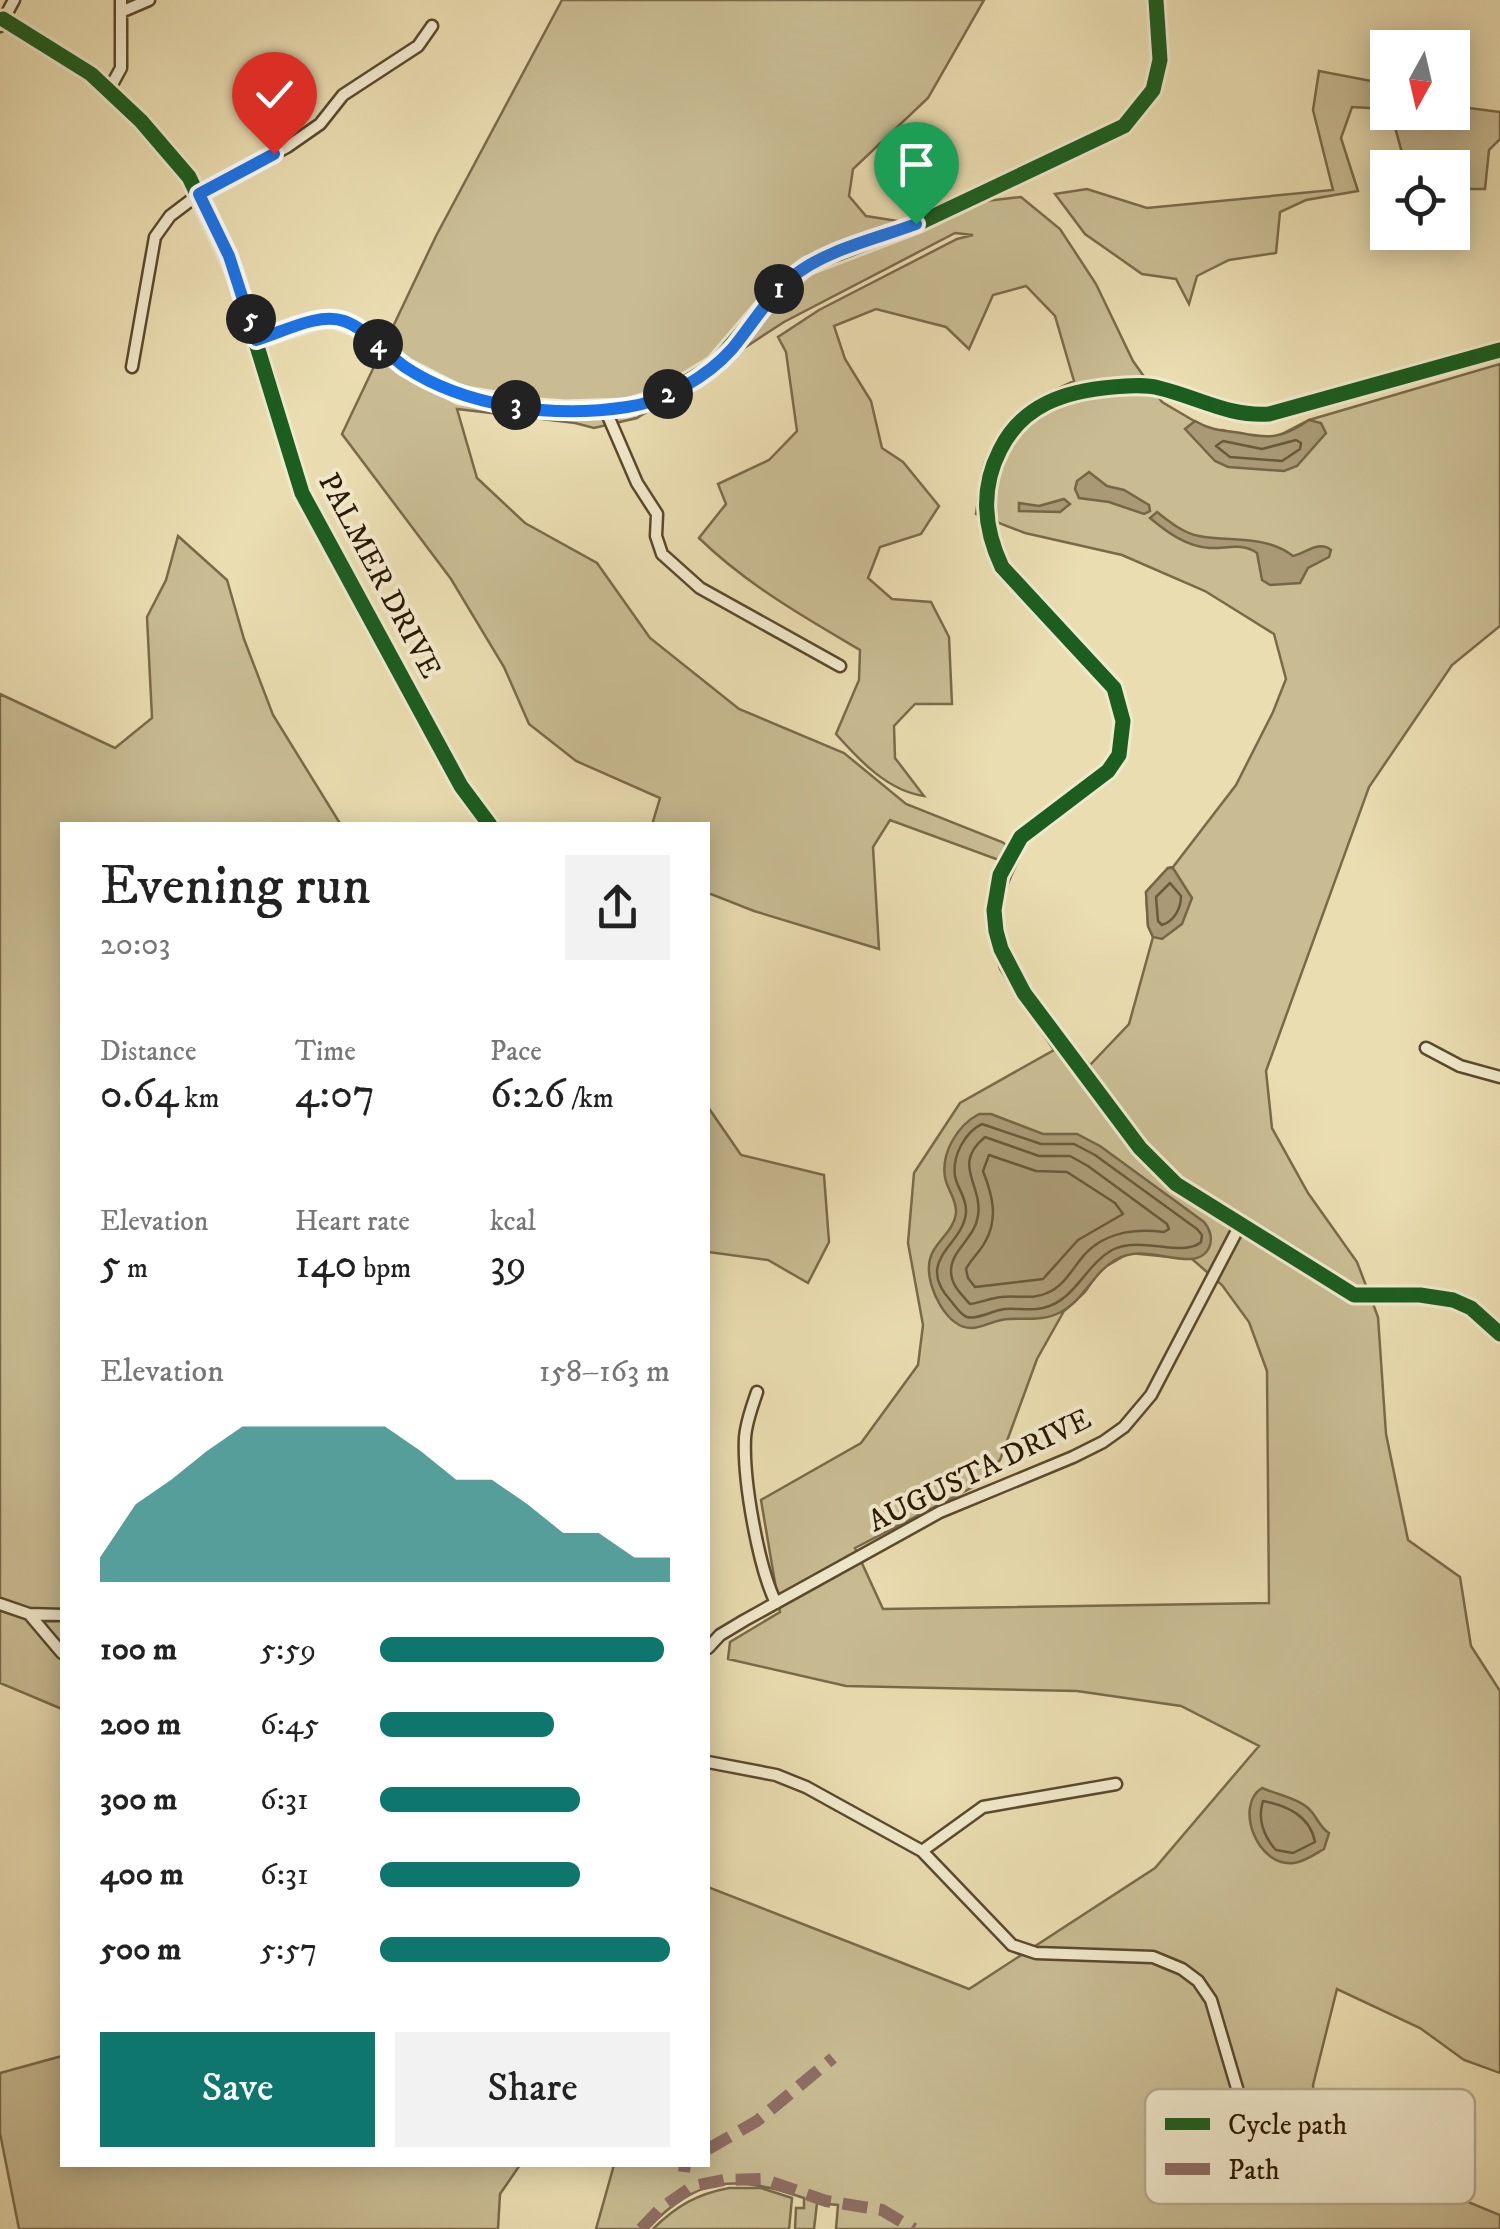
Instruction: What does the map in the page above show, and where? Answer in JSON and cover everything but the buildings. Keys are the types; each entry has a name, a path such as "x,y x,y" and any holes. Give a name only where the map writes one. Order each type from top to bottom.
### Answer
{"street":[{"path":"2,23 14,0"},
{"path":"109,90 121,68 121,6 149,0"},
{"path":"256,340 318,320 344,321 405,366 460,394 537,408 626,408 660,398 714,365 778,290 807,266 916,224 1124,126 1153,90 1160,60 1156,0"},
{"name":"PALMER DRIVE","path":"2,23 91,74 169,151 199,194 229,256 302,493 461,786 488,822"},
{"path":"132,367 155,237 170,216 199,194 287,147 320,124 343,95 418,46 432,26"},
{"path":"1500,350 1269,414 1235,413 1139,385 1068,393 1023,417 1007,436 988,475 986,517 1002,568 1114,688 1123,721 1119,755 1108,771 1021,837 1000,875 994,910 1001,949 1024,994 1140,1148 1176,1184 1354,1295 1420,1295 1453,1300 1472,1308 1500,1334"},
{"path":"605,409 637,483 658,514 656,536 662,554 700,588 840,666"},
{"path":"1426,1048 1460,1066 1500,1077"},
{"name":"AUGUSTA DRIVE","path":"710,1646 720,1635 940,1512 1104,1442 1124,1426 1151,1394 1240,1225"},
{"path":"757,1392 747,1422 745,1456 766,1584 776,1603"},
{"path":"0,1604 28,1614 60,1615"},
{"path":"28,1614 60,1651"},
{"path":"710,1762 776,1776 806,1788 922,1851 1012,1945 1036,1953 1153,1956 1198,1981 1211,2000 1237,2089"},
{"path":"922,1851 983,1806 1116,1784"}],"shaded area":[{"path":"562,0 984,0 928,98 853,169 849,196 866,216 904,222 977,202 1021,197 1060,229 1096,284 1133,361 1162,402 1213,432 1222,430 1263,439 1278,436 1309,420 1500,364 1500,626 1452,665 1369,787 1266,1071 1272,1128 1308,1193 1357,1262 1378,1317 1386,1434 1408,1540 1460,1577 1471,1646 1500,1691 1500,2073 1464,2060 1420,2028 1337,1989 1314,2089 1145,2089 1145,2204 1473,2204 1500,2215 1500,2229 836,2229 838,2205 817,2203 814,2229 795,2229 796,2208 804,2208 804,2198 738,2183 702,2189 684,2198 647,2229 596,2229 613,2167 710,2167 710,1888 969,1989 1155,1868 1259,1746 1181,1706 1077,1691 846,1686 728,1659 730,1642 780,1612 761,1500 861,1443 918,1365 923,1325 908,1243 914,1173 960,1103 1054,1050 1000,969 986,913 999,860 890,820 873,847 879,949 710,894 710,822 653,822 660,798 576,761 529,724 504,667 451,579 342,434 436,236","holes":["955,233 973,235 957,239 819,310 778,337 786,352 797,431 769,460 718,484 726,504 699,538 756,585 860,650 859,680 836,734 886,781 924,796 895,758 894,726 915,704 952,704 949,637 931,602 892,599 868,578 880,547 921,534 939,506 903,462 882,448 871,401 845,359 834,326 876,309 946,327 969,349 993,295 1026,286 1055,316 1074,381 1034,403 993,445 984,465 976,514 1025,533 1122,555 1205,591 1274,634 1286,679 1236,785 1173,867 1146,892 1148,926 1153,937 1129,1024 1090,1065 1037,998 1007,940 1002,904 1021,855 1002,842 906,804 844,753 739,709 650,638 597,563 525,523 477,478 457,409 594,428 637,418 784,322","1129,1253 1192,1259 1222,1285 1249,1322 1267,1371 1269,1603 883,1609 855,1548 973,1487 1000,1460 1037,1359 1064,1311 1085,1292 1100,1270"]},
{"path":"1319,71 1370,81 1370,108 1352,107 1341,138 1358,191 1306,200 1280,212 1276,253 1229,260 1197,276 1189,304 1176,279 1142,274 1085,234 1055,194 1087,189 1147,208 1333,190 1313,110"},
{"path":"1470,108 1500,112 1500,139 1489,150 1485,189 1470,189 1470,150 1401,150 1396,130 1470,130"},
{"path":"178,536 227,580 273,715 339,822 60,822 60,1708 0,1683 0,694 115,748 152,718 147,617 166,580"},
{"path":"710,1110 741,1155 824,1175 829,1242 808,1283 768,1260 710,1252"},
{"path":"60,2057 60,2167 519,2167 500,2194 498,2229 19,2229 0,2133 0,2073"},
{"path":"729,2188 761,2188 792,2198 789,2229 653,2229 688,2202"}],"water":[{"path":"1309,420 1321,423 1326,433 1297,466 1284,471 1228,467 1215,461 1185,429 1195,421 1217,430 1268,436 1284,434"},
{"path":"1089,472 1107,486 1124,490 1149,505 1150,511 1144,514 1109,502 1079,498 1077,481"},
{"path":"1064,499 1070,504 1060,512 1019,511 1019,503 1039,506"},
{"path":"1157,512 1182,530 1199,536 1260,542 1293,556 1317,547 1331,550 1329,557 1308,568 1300,583 1270,585 1262,580 1257,553 1246,548 1209,548 1185,542 1150,518"},
{"path":"1168,868 1173,868 1192,898 1182,924 1162,939 1153,937 1148,926 1146,892"},
{"path":"979,1114 991,1114 1043,1134 1077,1134 1100,1146 1204,1222 1210,1246 1202,1255 1189,1259 1124,1256 1107,1265 1069,1307 1048,1317 1004,1319 973,1328 955,1322 940,1306 929,1266 933,1251 956,1213 945,1177 948,1149 958,1132"},
{"path":"1262,1788 1308,1808 1329,1833 1324,1849 1294,1863 1269,1856 1260,1846 1250,1821 1254,1796"}],"marked path":[{"path":"710,2148 757,2121 833,2058"},
{"path":"684,2172 685,2167"},
{"path":"641,2229 660,2209 693,2186 763,2179 826,2201 882,2210 914,2229"}],"cycle path":[{"path":"256,340 318,320 334,319 354,326 405,367 460,395 565,410 626,408 660,398 714,365 778,290 807,266 917,224 1124,126 1153,90 1160,60 1156,0"},
{"path":"3,19 91,74 141,121 189,177 234,271 302,493 461,786 488,822"},
{"path":"1500,350 1269,414 1227,409 1148,386 1078,392 1047,403 1020,422 1000,450 987,494 988,524 1002,567 1114,688 1123,721 1119,755 1108,771 1021,837 1000,875 994,910 996,931 1024,993 1140,1148 1176,1184 1354,1295 1420,1295 1453,1300 1471,1308 1500,1334"}],"route":[{"path":"274,154 199,194 229,256 256,340 318,320 344,321 405,366 460,394 537,408 626,408 660,398 714,365 778,290 807,266 916,224"}]}
